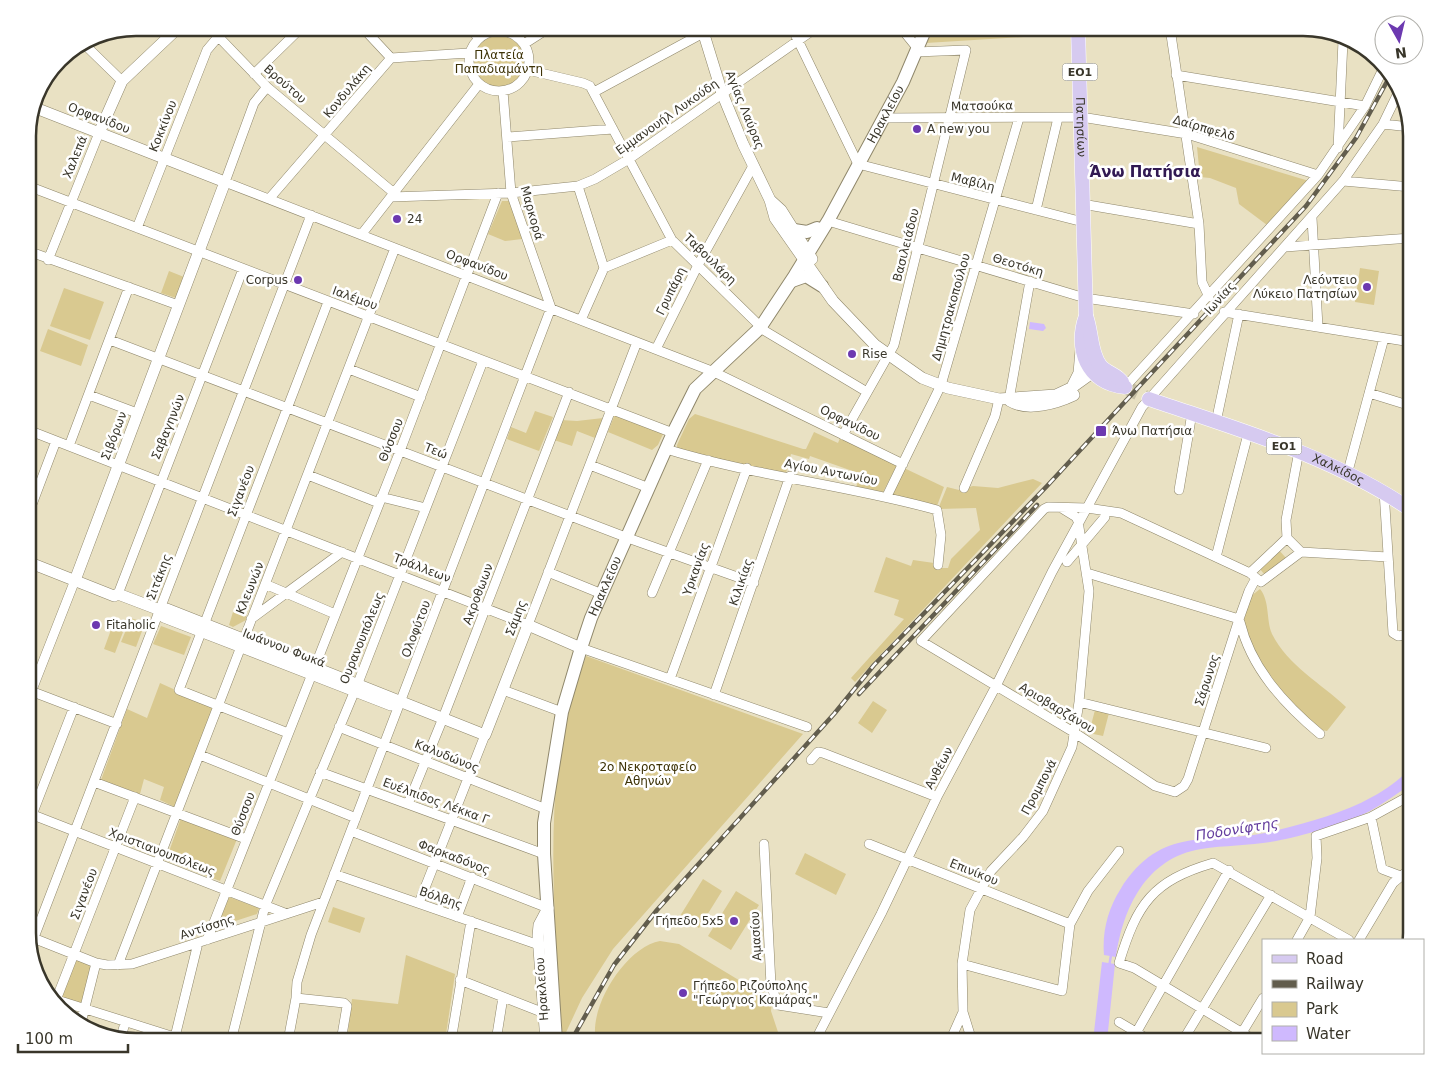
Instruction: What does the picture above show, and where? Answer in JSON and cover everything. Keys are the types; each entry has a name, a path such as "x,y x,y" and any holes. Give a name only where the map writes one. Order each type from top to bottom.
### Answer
{"main road":[{"name":"Ηρακλείου","path":"555,1033 544,854 546,809 562,712 581,648 602,594 673,433 696,389 761,326 884,118 923,36"},
{"name":"Πατησίων","path":"1078,36 1086,316 1091,328 1099,372"},
{"path":"794,230 807,232 822,225"},
{"name":"Ηρακλείου","path":"773,306 792,281 804,255"},
{"path":"792,281 806,276 822,286"},
{"name":"Πατησίων","path":"1086,316 1081,328 1087,363 1099,372"},
{"path":"1099,372 1118,386 1125,386"},
{"name":"Χαλκίδος","path":"1149,399 1348,471 1403,504"}],"street":[{"name":"Χαλεπά","path":"48,260 122,81 170,36"},
{"path":"254,74 293,36"},
{"path":"370,36 391,58 470,53"},
{"path":"483,36 479,38 470,53 470,70 479,84 490,90 504,91 518,84 528,70 529,57 524,44 514,36"},
{"path":"524,44 536,36"},
{"path":"528,70 583,82 594,92 692,36"},
{"name":"Αγίας Λαύρας","path":"705,36 722,94 770,200 775,218 840,298 844,312"},
{"path":"796,36 858,164"},
{"name":"Εμμανουήλ Λυκούδη","path":"393,195 511,193 578,186 595,179 629,159 804,36"},
{"path":"906,36 917,51"},
{"path":"1171,36 1199,224 1202,282 1209,297"},
{"name":"Βρούτου","path":"218,37 267,87 393,195"},
{"name":"Κοκκίνου","path":"137,228 207,50 218,37"},
{"path":"1338,148 1343,45"},
{"path":"89,49 122,81"},
{"name":"Βασιλειάδου","path":"842,435 894,345 966,50 917,51"},
{"name":"Κονδυλάκη","path":"270,199 391,58"},
{"name":"Ιωνίας","path":"1125,386 1194,314 1318,175 1365,106 1381,74"},
{"path":"1176,75 1365,106"},
{"path":"361,235 479,84"},
{"path":"225,182 254,103 267,87"},
{"name":"Μαρκορά","path":"504,91 511,193 551,308"},
{"name":"Ταβουλάρη","path":"594,92 672,240 768,333 867,392"},
{"name":"Ιωνίας","path":"1087,508 1129,428 1149,399 1224,312 1312,218 1343,181 1383,124 1395,99"},
{"name":"Ορφανίδου","path":"40,109 714,372 902,464"},
{"name":"Ματσούκα","path":"884,118 1081,117"},
{"name":"Δαίρπφελδ","path":"1081,117 1187,134 1318,175"},
{"name":"Δημητρακοπούλου","path":"887,496 941,385 996,200 1018,118"},
{"path":"1036,210 1058,118"},
{"path":"1383,124 1402,126"},
{"path":"507,137 614,130"},
{"name":"Μαβίλη","path":"858,164 1083,222"},
{"name":"Γρυπάρη","path":"656,349 698,265 753,166"},
{"path":"1343,181 1403,186"},
{"name":"Σιβόρων","path":"36,675 76,577 225,182"},
{"path":"578,186 604,268 582,320"},
{"name":"Ιαλέμου","path":"36,189 673,433"},
{"name":"Θύσσου","path":"176,1033 202,942 226,890 400,451 498,193"},
{"name":"Αγίας Λαύρας","path":"770,200 781,210 794,230 804,255 822,286 844,312 875,345 888,356 922,378 941,385 1025,405 1055,403 1075,395 1099,372"},
{"path":"1082,204 1199,224"},
{"name":"Σιτάκης","path":"36,925 117,724 311,215"},
{"path":"1312,218 1318,327"},
{"name":"Θεοτόκη","path":"822,225 919,248 1085,298 1194,314"},
{"path":"1285,247 1403,239"},
{"path":"604,268 672,240"},
{"name":"Κλεωνών","path":"118,965 395,248"},
{"path":"36,255 178,305"},
{"name":"Σαβαγηνών","path":"118,594 243,269"},
{"path":"964,488 995,416 1004,400 1030,281"},
{"path":"69,446 129,288"},
{"name":"Σιγανέου","path":"219,705 179,690 328,302"},
{"name":"Ολοφύτου","path":"290,1033 299,974 323,902 551,308"},
{"path":"1224,312 1403,341"},
{"path":"1216,422 1240,314"},
{"path":"1348,471 1384,338"},
{"name":"Τεώ","path":"110,340 628,538 754,584"},
{"path":"1071,388 1079,373 1082,341"},
{"name":"Σάμης","path":"419,903 638,342"},
{"name":"Ουρανουπόλεως","path":"233,1033 265,906 356,687 484,361"},
{"path":"349,369 421,397"},
{"name":"Αγίας Λαύρας","path":"1004,400 1026,396 1056,395 1099,372"},
{"name":"Ακροθωων","path":"408,804 568,392"},
{"path":"1369,393 1403,403"},
{"path":"89,395 137,414"},
{"path":"1179,490 1192,413"},
{"name":"Τράλλεων","path":"36,433 485,608 581,648 807,727"},
{"path":"1216,557 1248,434"},
{"path":"36,494 56,441"},
{"name":"Αγίου Αντωνίου","path":"666,449 708,460 887,496 937,510 941,536 938,564"},
{"path":"1299,452 1286,520 1288,538 1300,552 1388,557"},
{"path":"652,593 708,460"},
{"path":"590,465 649,488"},
{"name":"Υρκανίας","path":"670,680 747,468"},
{"path":"308,475 380,500 426,508"},
{"name":"Κιλικίας","path":"714,695 790,476"},
{"path":"1384,491 1393,633 1398,636 1403,635"},
{"path":"1061,508 1092,497"},
{"path":"1061,508 1087,508 1121,513 1216,557 1256,578 1288,538"},
{"path":"1061,508 1069,511 1078,522"},
{"name":"Αριοβαρζάνου","path":"1061,508 1044,509 921,641 1075,733 1155,786 1166,791 1180,789"},
{"path":"1087,508 1105,517"},
{"name":"Ανθέων","path":"819,1033 908,859 937,797 996,686 1052,572 1087,508"},
{"path":"1052,572 1066,562 1105,517 1121,513"},
{"name":"Προμπονά","path":"954,1033 963,1012 962,964 966,924 970,910 980,888 991,871 1043,811 1068,758 1075,733 1088,608 1087,570 1078,522"},
{"path":"251,620 342,552"},
{"name":"Σάρωνος","path":"1180,789 1188,779 1249,591 1256,578 1300,552"},
{"name":"Ιωάννου Φωκά","path":"36,559 76,577"},
{"path":"1066,562 1080,562 1087,570 1240,620 1250,650 1284,703 1320,734"},
{"name":"Ιωάννου Φωκά","path":"36,564 116,590 118,594 160,610 164,617 203,627 356,687 393,697 400,702 485,735"},
{"path":"548,572 602,594"},
{"path":"265,584 335,614"},
{"path":"503,690 562,712"},
{"path":"36,692 117,724"},
{"path":"1079,702 1266,748"},
{"path":"219,705 288,733"},
{"path":"36,799 74,707"},
{"name":"Καλυδώνος","path":"339,727 546,809"},
{"path":"811,760 818,752 823,753 937,797"},
{"path":"200,756 356,818"},
{"name":"Ευέλπιδος Λέκκα Γ","path":"320,772 544,854"},
{"path":"94,782 246,839"},
{"name":"Σιγανέου","path":"57,995 134,797"},
{"path":"1299,939 1310,917 1317,866 1316,836 1371,817 1403,800"},
{"name":"Χριστιανουπόλεως","path":"36,816 287,914"},
{"path":"1360,939 1393,883 1401,876 1382,869 1371,817"},
{"name":"Φαρκαδόνος","path":"351,831 548,908"},
{"name":"Αμασίου","path":"764,844 771,985 778,1005 829,1013"},
{"name":"Επινίκου","path":"869,844 1070,924"},
{"path":"962,964 1062,991 1070,924 1088,891 1119,851"},
{"path":"1233,1033 1201,1010 1134,968 1119,963 1129,929 1147,899 1173,878 1213,863 1229,870 1347,939"},
{"path":"1119,1022 1136,1032 1229,870"},
{"name":"Βόλβης","path":"334,874 539,945"},
{"path":"458,917 472,878"},
{"path":"1187,1033 1271,895"},
{"name":"Αντίσσης","path":"36,939 96,963 118,965 139,962 323,902"},
{"name":"Ηρακλείου","path":"545,1033 539,945 540,925 548,908"},
{"path":"452,1033 470,922"},
{"path":"82,1017 96,963"},
{"path":"460,980 544,1013"},
{"path":"55,991 60,989"},
{"path":"497,1033 503,997"},
{"path":"296,998 344,1003 347,1006 342,1033"},
{"path":"1241,1033 1262,1000"},
{"path":"64,1003 154,1033"},
{"path":"963,1012 969,1033"},
{"path":"122,1032 125,1023"}],"green space":[{"name":"Πλατεία Παπαδιαμάντη","path":"494,36 504,36 518,43 525,57 525,67 518,81 504,88 494,88 484,84 477,77 473,67 473,57 477,47 484,40"},
{"path":"929,36 1040,36 926,43"},
{"path":"1197,147 1309,181 1267,225 1239,204 1236,188 1210,178 1200,177"},
{"path":"502,201 510,201 522,239 505,241 488,234"},
{"path":"1360,268 1379,271 1374,305 1355,302"},
{"path":"169,271 184,277 176,298 161,293"},
{"path":"64,288 104,302 90,340 50,326"},
{"path":"48,329 88,345 81,366 40,351"},
{"path":"535,411 553,417 539,451 507,439 511,427 526,433"},
{"path":"615,414 663,434 658,445 652,450 608,432"},
{"path":"695,414 803,449 806,449 814,432 838,443 840,438 897,465 883,492 856,487 861,474 810,456 809,459 791,454 786,473 680,451 677,449 677,445 689,419"},
{"path":"603,418 595,438 577,431 572,446 554,440 561,420 577,421"},
{"path":"904,468 944,487 937,506 892,496"},
{"path":"1033,479 1042,483 855,682 851,678 904,619 894,615 899,600 874,592 886,557 911,566 913,560 934,563 934,568 948,568 951,559 980,530 976,508 938,509 947,487 959,490 973,486 998,488"},
{"path":"1278,549 1286,558 1265,575 1259,568"},
{"path":"1260,589 1267,605 1272,634 1287,656 1346,707 1327,731 1316,727 1290,702 1254,649 1247,633 1244,619 1251,596"},
{"path":"233,612 246,616 246,620 233,627 229,625"},
{"path":"131,618 145,623 136,647 121,642"},
{"path":"161,626 191,637 184,655 153,644"},
{"path":"112,627 123,632 115,653 104,649"},
{"name":"2ο Νεκροταφείο Αθηνών","path":"586,656 803,734 613,949 582,998 566,1033 562,1033 555,918 553,836 559,754 570,699"},
{"path":"160,683 213,707 175,807 160,800 164,787 144,779 140,794 101,780 127,709 147,718"},
{"path":"873,701 887,710 872,733 858,723"},
{"path":"1095,710 1109,713 1103,736 1089,733"},
{"path":"181,818 237,839 220,881 166,860"},
{"path":"805,853 846,874 836,895 795,874"},
{"name":"Γήπεδο 5x5","path":"703,879 722,891 699,928 680,916"},
{"name":"Γήπεδο 5x5","path":"736,891 759,905 731,950 708,936"},
{"path":"229,897 259,908 257,914 217,927"},
{"path":"333,907 365,918 360,933 328,922"},
{"name":"Γήπεδο Ριζούπολης \"Γεώργιος Καμάρας\"","path":"660,941 679,944 772,1000 771,1011 778,1033 595,1033 598,1012 612,981 635,954 647,946"},
{"path":"406,955 455,974 446,1033 348,1033 352,999 398,1004"},
{"path":"76,957 94,965 83,1005 62,1000 60,997"}],"water":[{"path":"1030,322 1044,324 1046,328 1043,331 1029,329"},
{"path":"1403,775 1403,789 1370,811 1350,820 1311,833 1276,841 1201,849 1182,854 1166,863 1152,874 1140,888 1131,904 1124,921 1116,957 1104,955 1105,929 1116,897 1137,868 1154,854 1172,845 1191,840 1255,835 1302,824 1350,808 1392,784"},
{"path":"1102,962 1115,964 1108,1033 1094,1033"}],"waterway":[{"name":"Ποδονίφτης","path":"1109,967 1111,955"}],"tunnel":[{"path":"1125,387 1149,399"}],"railway":[{"path":"576,1033 614,965 657,910 834,714 874,665 1047,486 1306,206 1356,138 1387,82"},
{"path":"859,694 1037,505"}],"place":[{"name":"A new you","path":"917,129"},
{"name":"24","path":"397,219"},
{"name":"Corpus","path":"298,280"},
{"name":"Λεόντειο Λύκειο Πατησίων","path":"1367,287"},
{"name":"Rise","path":"852,354"},
{"name":"Άνω Πατήσια","path":"1101,431"},
{"name":"Fitaholic","path":"96,625"},
{"name":"Γήπεδο 5x5","path":"734,921"},
{"name":"Γήπεδο Ριζούπολης \"Γεώργιος Καμάρας\"","path":"683,993"}],"district":[{"name":"Άνω Πατήσια","path":"1145,172"}]}
